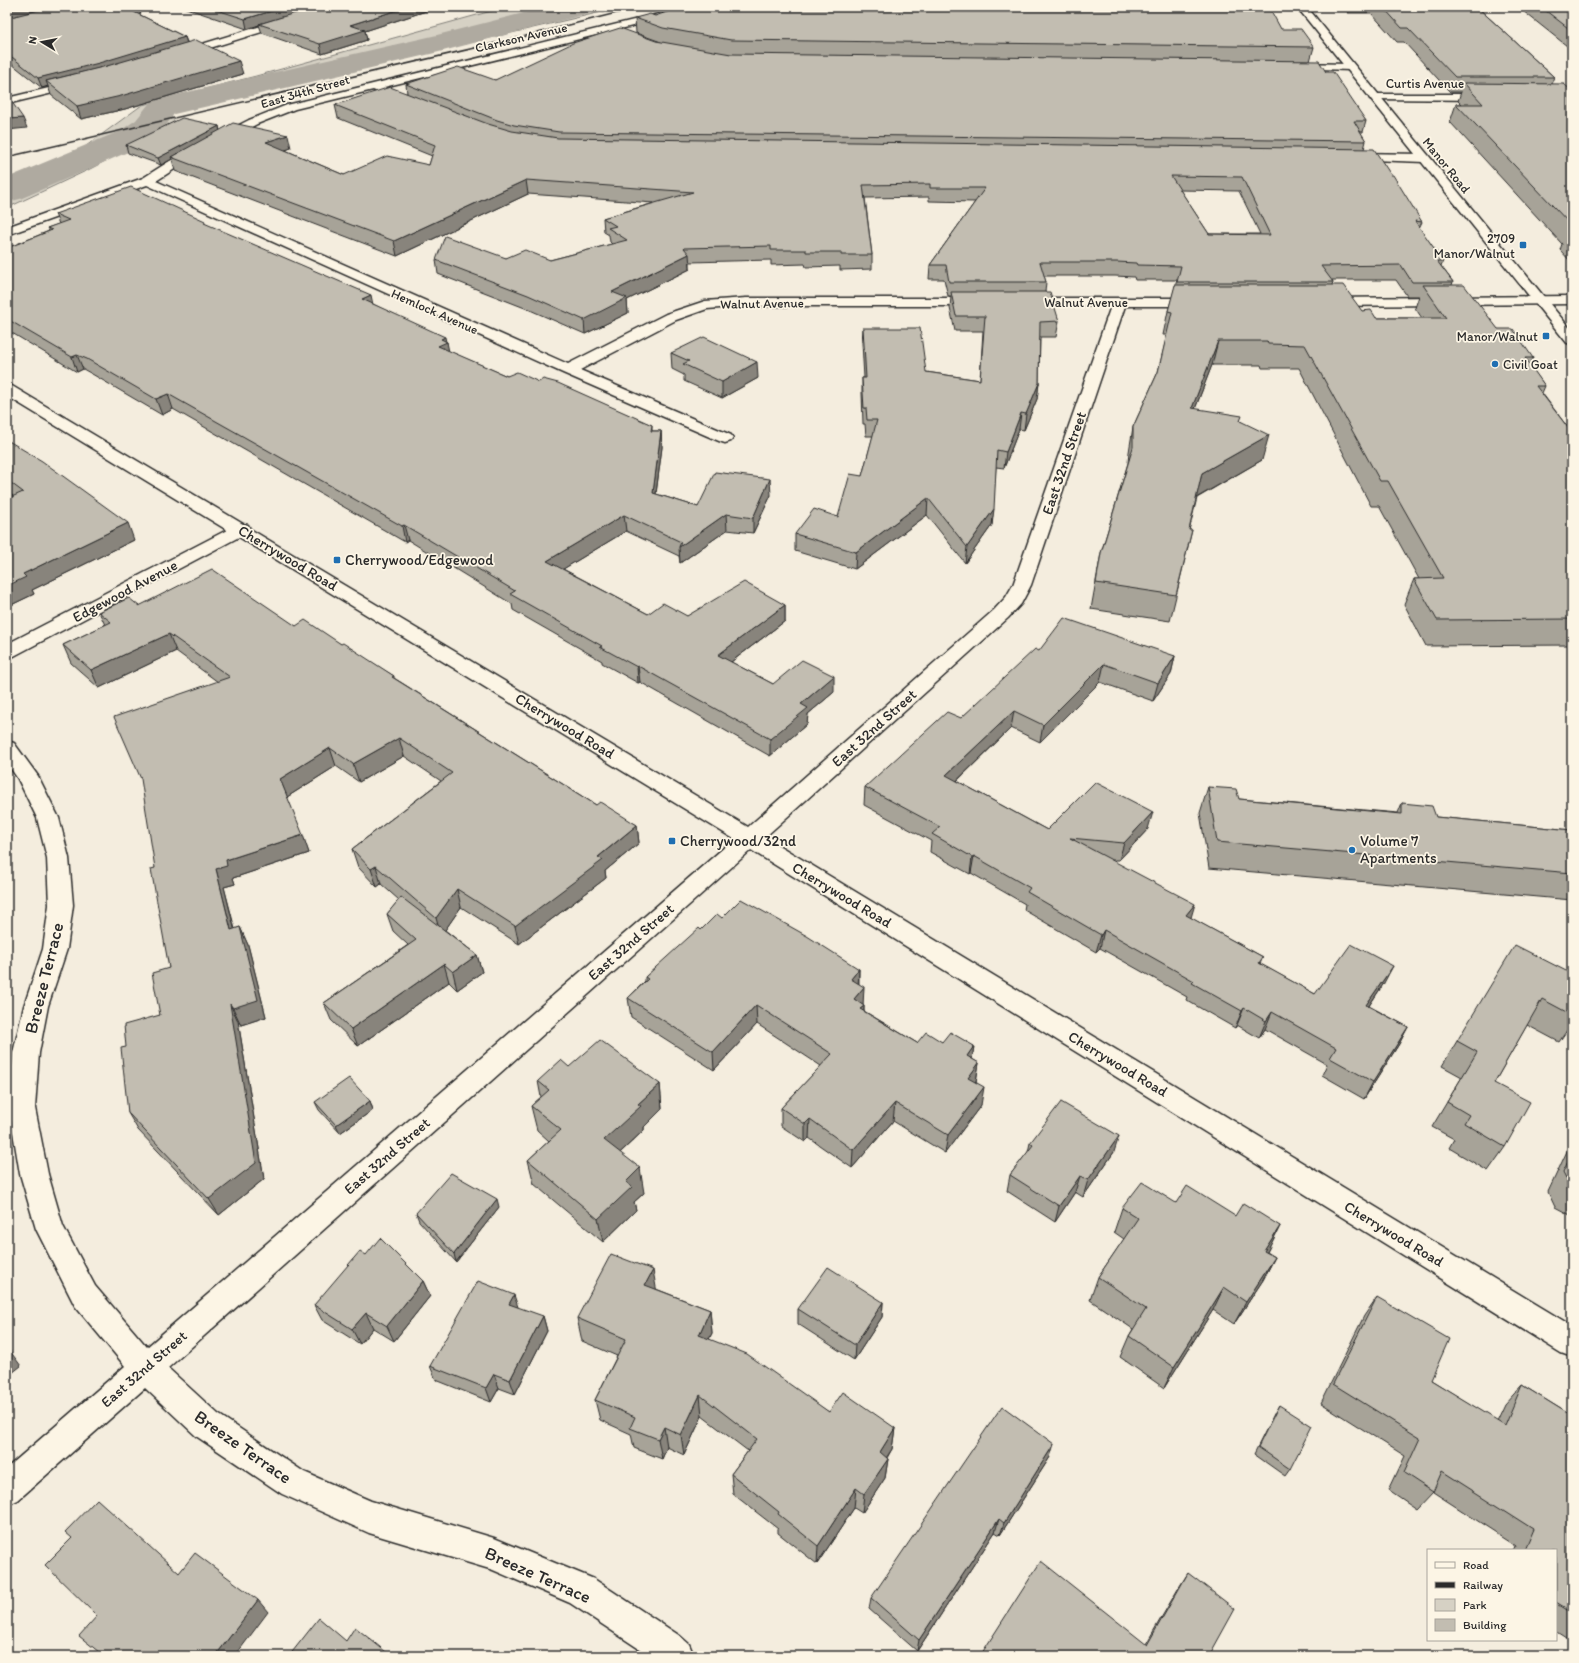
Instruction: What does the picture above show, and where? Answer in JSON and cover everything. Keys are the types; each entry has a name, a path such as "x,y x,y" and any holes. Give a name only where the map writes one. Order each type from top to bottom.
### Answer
{"street":[{"path":"167,58 333,7"},
{"name":"Clarkson Avenue","path":"372,86 699,7"},
{"name":"Manor Road","path":"1302,7 1572,340"},
{"path":"611,29 625,34"},
{"path":"1283,66 1350,67"},
{"path":"7,101 88,81"},
{"path":"372,86 422,106"},
{"name":"East 34th Street","path":"7,231 147,181 180,160 253,122 304,103 372,86"},
{"name":"Curtis Avenue","path":"1374,97 1504,97"},
{"path":"1337,157 1424,158"},
{"name":"Hemlock Avenue","path":"147,181 568,370 725,438"},
{"path":"1314,302 1572,300"},
{"name":"Walnut Avenue","path":"568,370 671,316 705,305 746,302 992,302"},
{"name":"Walnut Avenue","path":"1008,302 1212,302"},
{"name":"East 32nd Street","path":"7,1489 749,838 1001,614 1014,600 1022,585 1119,302"},
{"name":"Cherrywood Road","path":"7,389 749,838 1572,1343"},
{"name":"Edgewood Avenue","path":"7,652 242,530"},
{"name":"Breeze Terrace","path":"7,748 27,776 48,818 58,858 61,905 55,948 36,1006 26,1053 22,1108 34,1174 50,1229 85,1296 146,1368 207,1425 293,1483 369,1517 494,1554 582,1591 668,1648 677,1656"}],"green space":[{"path":"506,7 623,7 168,113 177,124 88,170 7,208 7,184 71,157 142,105 256,76"}],"building":[{"path":"7,7 18,7 7,10"},
{"path":"51,7 136,7 134,12 185,37 99,63 38,78 7,53 7,18"},
{"path":"208,7 285,7 245,19"},
{"path":"315,7 407,7 350,25 365,30 320,44 259,24"},
{"path":"682,7 1269,7 1281,29 1301,29 1314,47 731,40 663,28 635,18 650,14 655,16"},
{"path":"1383,7 1477,7 1554,77 1455,77 1408,28 1402,28"},
{"path":"1541,7 1572,7 1572,31"},
{"path":"620,28 656,41 731,54 1319,61 1326,72 1333,72 1366,121 1354,121 1366,141 559,132 514,125 497,120 406,84 458,67 495,80 573,43"},
{"path":"196,40 239,61 121,96 77,106 46,81 107,66"},
{"path":"1464,83 1564,84 1572,91 1572,226 1456,104 1483,104"},
{"path":"390,87 488,124 512,131 558,138 1374,149 1391,175 1393,175 1422,222 1415,221 1443,261 1437,261 1453,282 1412,282 1401,265 1321,266 1333,282 1177,282 1181,266 1137,265 1136,263 1117,262 1040,262 1046,282 949,282 946,265 930,265 985,188 930,188 930,184 863,185 872,255 841,255 841,252 806,252 806,250 771,250 771,246 684,248 689,254 612,292 627,298 584,320 528,295 436,260 445,236 506,258 525,250 550,260 627,240 608,228 616,226 603,218 693,192 526,180 394,241 171,157 233,123 288,135 266,142 344,175 387,156 429,165 435,145 335,105","holes":["1171,176 1242,177 1270,235 1209,234"]},
{"path":"7,95 23,118 7,119"},
{"path":"182,118 219,126 158,158 126,145"},
{"path":"131,187 205,221 204,223 371,295 362,299 445,337 441,339 447,342 438,346 507,376 517,372 539,382 543,379 558,383 652,425 651,431 661,431 653,493 698,507 715,472 770,479 753,518 726,514 679,547 681,542 624,515 547,561 648,614 663,603 687,616 744,582 785,605 718,655 773,684 802,660 834,676 801,704 808,708 770,739 638,666 637,667 600,647 602,646 510,594 515,591 404,525 402,526 168,394 156,399 87,359 77,355 72,357 7,319 7,248 52,230 47,228 69,220 55,214"},
{"path":"1175,285 1343,285 1362,311 1371,310 1376,318 1446,318 1423,285 1464,285 1498,329 1513,329 1533,358 1525,358 1545,386 1536,386 1572,433 1572,619 1437,620 1414,579 1443,578 1388,481 1380,481 1305,345 1268,344 1267,341 1218,341 1192,408 1242,416 1240,421 1269,435 1202,473 1189,530 1192,530 1176,595 1096,583 1101,553 1133,447 1133,427 1158,372 1172,312 1168,311"},
{"path":"951,292 1050,292 1059,321 1040,322 1039,383 1026,414 1021,413 1006,452 997,450 994,509 967,547 928,498 856,552 795,534 814,509 838,517 850,474 862,476 877,420 867,420 866,408 864,408 862,378 866,378 863,328 920,328 926,372 980,380 985,316 956,316"},
{"path":"704,337 757,362 722,382 683,364 689,361 671,353"},
{"path":"7,440 42,461 128,523 23,574 26,577 7,586 7,499 23,492 7,480"},
{"path":"212,569 296,626 305,620 394,676 392,677 596,805 600,802 637,825 598,857 603,860 515,926 457,889 436,918 376,866 371,869 352,849 452,773 399,738 353,764 330,748 280,779 303,835 226,860 227,866 216,869 231,930 240,927 258,1000 233,1008 230,1004 256,1163 209,1199 128,1113 121,1048 126,1047 124,1025 160,1015 152,973 169,968 151,869 155,868 141,779 114,717 230,677 169,634 91,670 63,645 111,622 99,612 129,598 139,606"},
{"path":"1064,618 1175,656 1158,683 1104,664 1043,725 1014,711 946,775 1047,830 1095,782 1153,812 1124,843 1070,838 1195,904 1186,915 1263,957 1259,963 1315,994 1351,944 1393,966 1366,1005 1408,1027 1373,1082 1330,1058 1336,1048 1272,1012 1266,1021 1244,1008 1242,1011 1192,983 1194,981 1104,930 1101,935 1027,892 1030,888 932,834 940,827 865,787 947,712 961,718 1035,649 1039,651"},
{"path":"1208,787 1236,789 1239,799 1402,814 1402,803 1432,806 1436,817 1572,830 1572,873 1217,842"},
{"path":"401,897 477,955 453,972 444,964 351,1029 324,1003 416,940 387,914"},
{"path":"741,899 807,936 859,969 851,979 864,987 854,999 864,1006 860,1009 917,1043 926,1032 942,1042 950,1032 974,1046 967,1056 979,1063 968,1078 984,1087 948,1135 895,1103 853,1150 810,1119 805,1124 781,1108 832,1054 756,1005 713,1052 628,998 648,979 645,977 699,928 701,930 717,914 722,918"},
{"path":"1515,945 1572,974 1572,1015 1542,999 1494,1083 1530,1102 1505,1147 1464,1123 1469,1115 1447,1102 1477,1052 1457,1041"},
{"path":"600,1040 660,1084 638,1104 641,1106 604,1140 640,1168 626,1182 632,1187 598,1219 528,1160 561,1130 531,1106 549,1090 538,1081 561,1060 569,1067"},
{"path":"349,1078 370,1101 336,1125 315,1102"},
{"path":"1061,1102 1119,1136 1088,1180 1080,1176 1059,1206 1010,1175 1033,1145 1030,1143"},
{"path":"1572,1153 1572,1187 1570,1186 1563,1172"},
{"path":"451,1173 497,1199 454,1254 416,1213"},
{"path":"1142,1182 1176,1203 1187,1186 1235,1216 1243,1203 1280,1226 1264,1251 1275,1257 1246,1302 1224,1287 1174,1367 1129,1336 1146,1309 1098,1277 1138,1218 1122,1208"},
{"path":"380,1238 423,1281 387,1326 366,1313 352,1329 314,1305 360,1251 366,1255"},
{"path":"611,1254 653,1270 645,1285 710,1310 699,1335 747,1354 829,1412 843,1392 895,1428 880,1452 888,1459 864,1494 856,1488 818,1546 778,1514 779,1512 731,1474 757,1439 700,1395 681,1435 664,1427 658,1439 630,1428 635,1417 595,1400 626,1339 577,1318"},
{"path":"828,1267 883,1302 855,1345 798,1309"},
{"path":"478,1281 514,1295 509,1304 543,1316 510,1380 494,1374 486,1388 430,1366"},
{"path":"1377,1297 1449,1339 1431,1380 1505,1425 1522,1385 1572,1416 1572,1612 1557,1603 1557,1549 1524,1549 1533,1529 1442,1471 1433,1492 1404,1473 1420,1438 1333,1384"},
{"path":"1279,1405 1312,1426 1290,1469 1258,1447"},
{"path":"1002,1406 1054,1444 1004,1523 999,1519 919,1640 871,1598"},
{"path":"97,1499 179,1573 195,1553 258,1600 216,1655 217,1656 104,1656 79,1636 97,1616 45,1565 72,1538 65,1532"},
{"path":"1041,1561 1147,1645 1188,1573 1235,1609 1209,1656 980,1656"},
{"path":"319,1618 346,1641 355,1627 391,1656 289,1656"}],"waterway":[{"path":"7,191 132,138 148,127 163,107 439,43 580,7"}],"railway":[{"path":"7,157 522,37 640,7"}],"place":[{"name":"2709 Manor/Walnut","path":"1523,245"},
{"name":"Manor/Walnut","path":"1546,336"},
{"name":"Civil Goat","path":"1495,364"},
{"name":"Cherrywood/Edgewood","path":"337,560"},
{"name":"Cherrywood/32nd","path":"672,841"},
{"name":"Volume 7 Apartments","path":"1352,850"}]}
